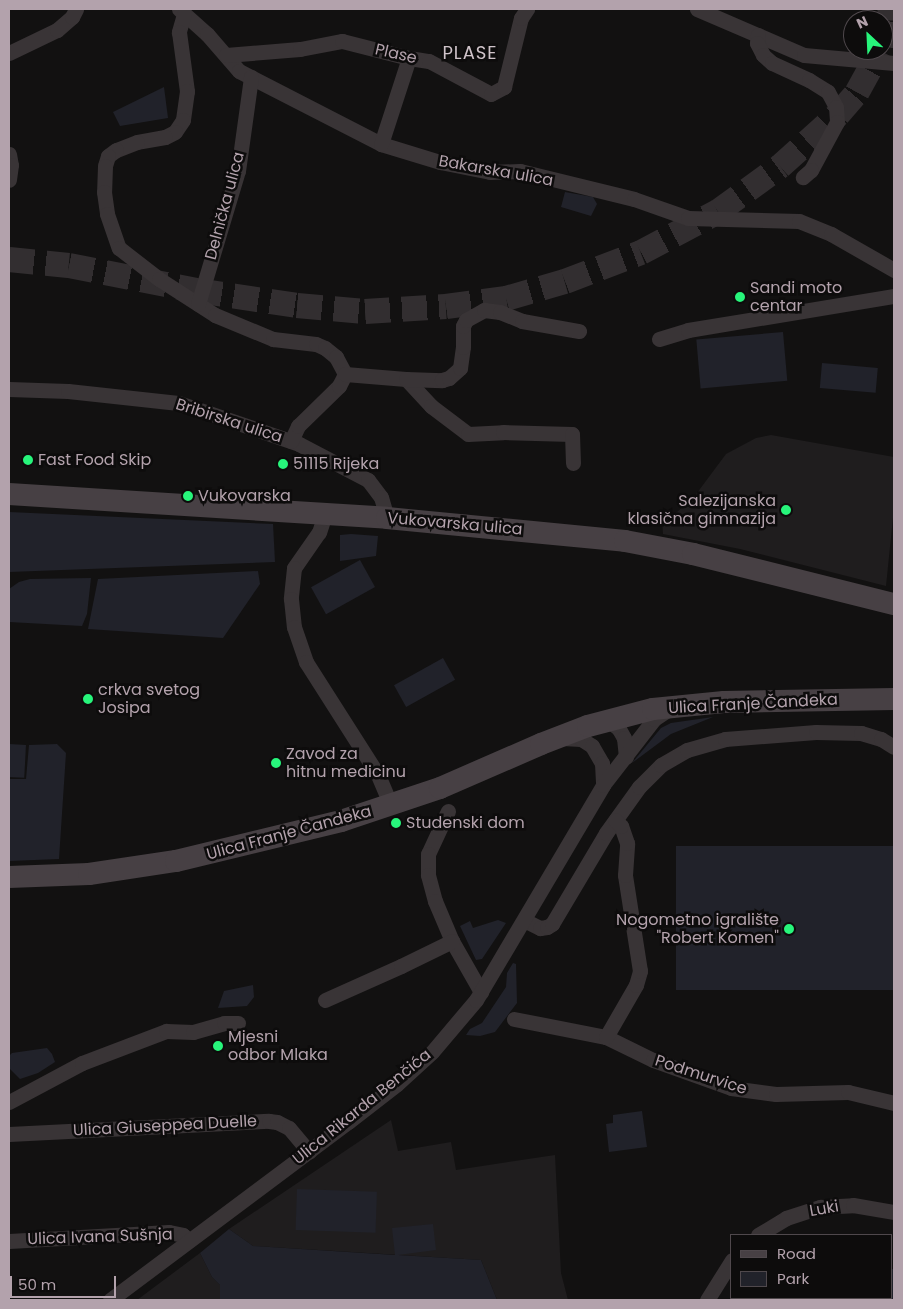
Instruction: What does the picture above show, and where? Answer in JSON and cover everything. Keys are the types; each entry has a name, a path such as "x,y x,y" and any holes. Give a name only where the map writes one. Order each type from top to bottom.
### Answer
{"street":[{"path":"9,53 57,30 72,17 76,9"},
{"name":"Plase","path":"226,55 300,49 342,41 409,58 429,61 484,92 491,94 504,88 521,18 527,9"},
{"path":"697,9 804,55 894,63"},
{"path":"182,11 178,32 187,91 183,120 175,132 137,142 108,156 104,166 104,192 112,232 119,248 215,315 273,339 316,344 325,348 336,357 344,374 339,386 298,426 291,441"},
{"name":"Bakarska ulica","path":"182,11 207,34 239,71 381,144 456,165 490,172 520,171 634,199 688,218 799,221 831,234 894,270"},
{"path":"758,35 757,43 762,55 772,63 828,92 836,107 837,122 811,170 803,177"},
{"path":"381,144 409,58"},
{"name":"Delnička ulica","path":"198,304 238,171 251,77"},
{"path":"9,154 11,165 9,180"},
{"path":"659,339 688,330 894,296"},
{"path":"344,374 442,380 455,373 461,361 463,326 469,317 484,310 500,312 522,321 579,330"},
{"path":"406,379 431,406 468,434 504,432 572,434 573,463"},
{"name":"Bribirska ulica","path":"9,389 68,391 178,403 291,441 368,480 381,497 387,518"},
{"name":"Vukovarska ulica","path":"9,494 387,518 635,542 786,576 894,604"},
{"path":"325,514 319,532 294,568 291,599 294,627 306,662 378,775 390,806"},
{"name":"Ulica Franje Čandeka","path":"9,877 89,874 176,862 341,821 440,788 556,738 603,721 674,706 724,702 894,699"},
{"name":"Ulica Rikarda Benčića","path":"110,1300 309,1152 415,1068 454,1028 481,992 603,785 654,719 674,706"},
{"path":"603,721 612,723 619,729 624,742 626,757"},
{"path":"524,920 540,928 552,924 616,820 639,788 661,765 687,750 710,741 740,737 851,732 880,739 894,747"},
{"name":"Ulica Franje Čandeka","path":"556,738 581,739 592,746 602,763 603,785"},
{"path":"448,811 428,854 427,863 435,901 452,941 481,992"},
{"path":"606,1037 636,985 640,971 625,875 627,843 621,826 616,820"},
{"path":"325,1000 452,941"},
{"name":"Podmurvice","path":"514,1019 606,1037 653,1060 731,1088 776,1094 848,1092 894,1103"},
{"path":"11,1097 82,1063 166,1031 193,1032 224,1023 238,1023"},
{"name":"Ulica Giuseppea Duelle","path":"9,1134 268,1121 277,1122 289,1128 309,1152"},
{"name":"Luki","path":"760,1234 786,1218 820,1207 853,1204 894,1212"},
{"name":"Ulica Ivana Sušnja","path":"9,1241 169,1232 183,1235 189,1241"},
{"path":"707,1300 730,1263"}],"shaded area":[{"name":"Salezijanska klasična gimnazija","path":"771,435 894,457 894,508 886,586 740,549 663,534 662,519 677,512 694,497 726,454 756,438"},
{"path":"391,1120 398,1151 451,1142 456,1170 555,1155 561,1273 568,1300 497,1300 481,1260 253,1246 229,1229"},
{"path":"200,1253 212,1277 220,1285 220,1300 137,1300"}],"green space":[{"path":"164,87 168,118 120,126 113,112"},
{"path":"565,192 593,197 597,204 591,216 561,207"},
{"path":"783,332 787,381 701,388 696,340"},
{"path":"822,363 878,368 876,393 820,388"},
{"path":"9,512 273,524 275,562 9,572"},
{"path":"340,535 378,536 376,556 340,561"},
{"path":"360,560 375,587 326,614 311,587"},
{"path":"258,571 260,584 223,638 88,629 98,579"},
{"path":"91,578 87,614 82,626 9,622 9,589 19,582 30,579"},
{"path":"443,658 455,680 406,707 394,685"},
{"path":"713,717 671,734 632,763 661,728 671,723"},
{"path":"9,744 26,745 24,778 9,777"},
{"path":"57,744 66,753 59,859 9,861 9,779 26,779 29,745"},
{"name":"Nogometno igralište \"Robert Komen\"","path":"676,846 894,846 894,990 676,990"},
{"path":"498,920 506,923 482,959 476,960 460,926 470,921 473,928"},
{"path":"513,963 516,964 517,1003 495,1032 480,1036 466,1035 470,1029 482,1023 506,987 507,973"},
{"path":"253,985 254,997 247,1006 218,1008 224,991"},
{"path":"47,1048 55,1062 38,1073 20,1079 9,1068 9,1056 12,1053"},
{"path":"642,1111 647,1147 609,1152 606,1124 613,1123 613,1115"},
{"path":"297,1189 377,1192 376,1233 296,1230"},
{"path":"433,1224 436,1250 398,1255 481,1260 497,1300 220,1300 220,1285 212,1277 200,1253 229,1229 253,1246 395,1255 392,1228"},
{"path":"894,1269 894,1300 775,1300 893,1299"}],"tunnel":[{"path":"9,259 69,265 197,290 297,305 365,311 446,306 506,298 565,281 641,252 718,211 780,166 838,114 857,92 875,60"}],"place":[{"name":"Sandi moto centar","path":"740,297"},
{"name":"Fast Food Skip","path":"28,460"},
{"name":"51115 Rijeka","path":"283,464"},
{"name":"Vukovarska","path":"188,496"},
{"name":"Salezijanska klasična gimnazija","path":"786,510"},
{"name":"crkva svetog Josipa","path":"88,699"},
{"name":"Zavod za hitnu medicinu","path":"276,763"},
{"name":"Studenski dom","path":"396,823"},
{"name":"Nogometno igralište \"Robert Komen\"","path":"789,929"},
{"name":"Mjesni odbor Mlaka","path":"218,1046"}],"district":[{"name":"PLASE","path":"470,53"}]}
